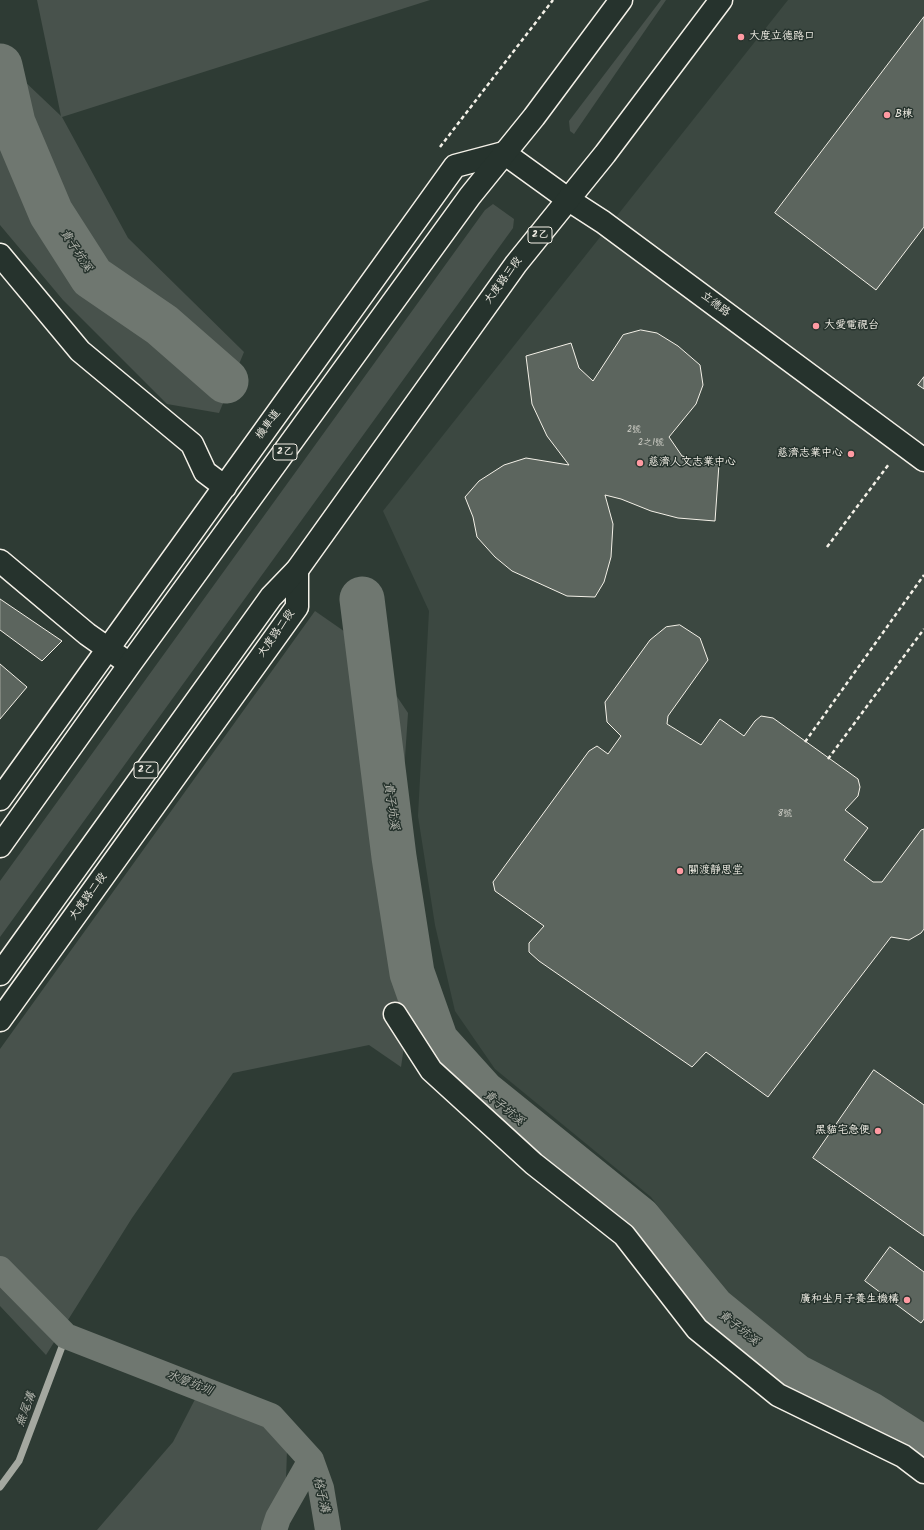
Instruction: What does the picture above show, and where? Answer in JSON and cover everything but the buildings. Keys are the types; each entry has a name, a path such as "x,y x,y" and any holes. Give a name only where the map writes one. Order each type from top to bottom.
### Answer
{"main road":[{"name":"2乙","path":"0,846 130,664 250,501 470,196 534,117 621,0"},
{"name":"大度路三段","path":"297,570 516,264 605,154 721,0"},
{"name":"立德路","path":"504,153 569,200 603,222 924,460"},
{"name":"機車道","path":"231,479 455,166 504,153"},
{"path":"0,255 80,351 192,444 205,472 231,479 0,799"},
{"path":"0,561 87,634 130,664"},
{"name":"2乙","path":"0,974 271,597 297,570"},
{"name":"大度路二段","path":"0,1020 296,607 297,570"},
{"path":"395,1014 431,1070 534,1164 624,1235 697,1330 778,1395 903,1456 924,1472"}],"path":[{"path":"827,547 903,445"},
{"path":"804,742 924,575"},
{"path":"828,759 924,629"}],"shaded area":[{"path":"37,0 430,0 62,117 128,238 244,352 219,413 167,404 63,300 0,225 0,58 61,116"},
{"path":"661,0 666,0 574,134 570,131 569,121"},
{"path":"788,0 924,0 924,1422 799,1355 718,1286 651,1197 495,1069 455,1011 435,925 418,816 429,611 383,511"},
{"path":"493,204 514,219 513,228 0,937 0,881 485,210"},
{"path":"315,611 361,643 408,713 402,802 384,908 408,1019 401,1067 369,1045 233,1073 132,1218 46,1355 0,1306 0,1049"},
{"path":"206,1378 288,1418 286,1480 264,1530 97,1530 173,1442"}],"waterway":[{"name":"貴子坑溪","path":"0,66 13,123 51,213 92,277 162,325 226,381"},
{"name":"貴子坑溪","path":"362,599 394,857 412,973 436,1041 483,1093 639,1219 713,1309 795,1376 869,1414 924,1449"},
{"name":"水磨坑圳","path":"0,1269 66,1336 271,1416 311,1460 278,1518 274,1530"},
{"name":"無尾溝","path":"0,1487 19,1461 66,1336"},
{"name":"格子溝","path":"311,1460 321,1488 328,1530"}],"place":[{"name":"大度立德路口","path":"741,37"},
{"name":"B棟","path":"887,115"},
{"name":"大愛電視台","path":"816,326"},
{"name":"慈濟志業中心","path":"851,454"},
{"name":"慈濟人文志業中心","path":"640,463"},
{"name":"關渡靜思堂","path":"680,871"},
{"name":"黑貓宅急便","path":"878,1131"},
{"name":"廣和坐月子養生機構","path":"907,1300"}]}
